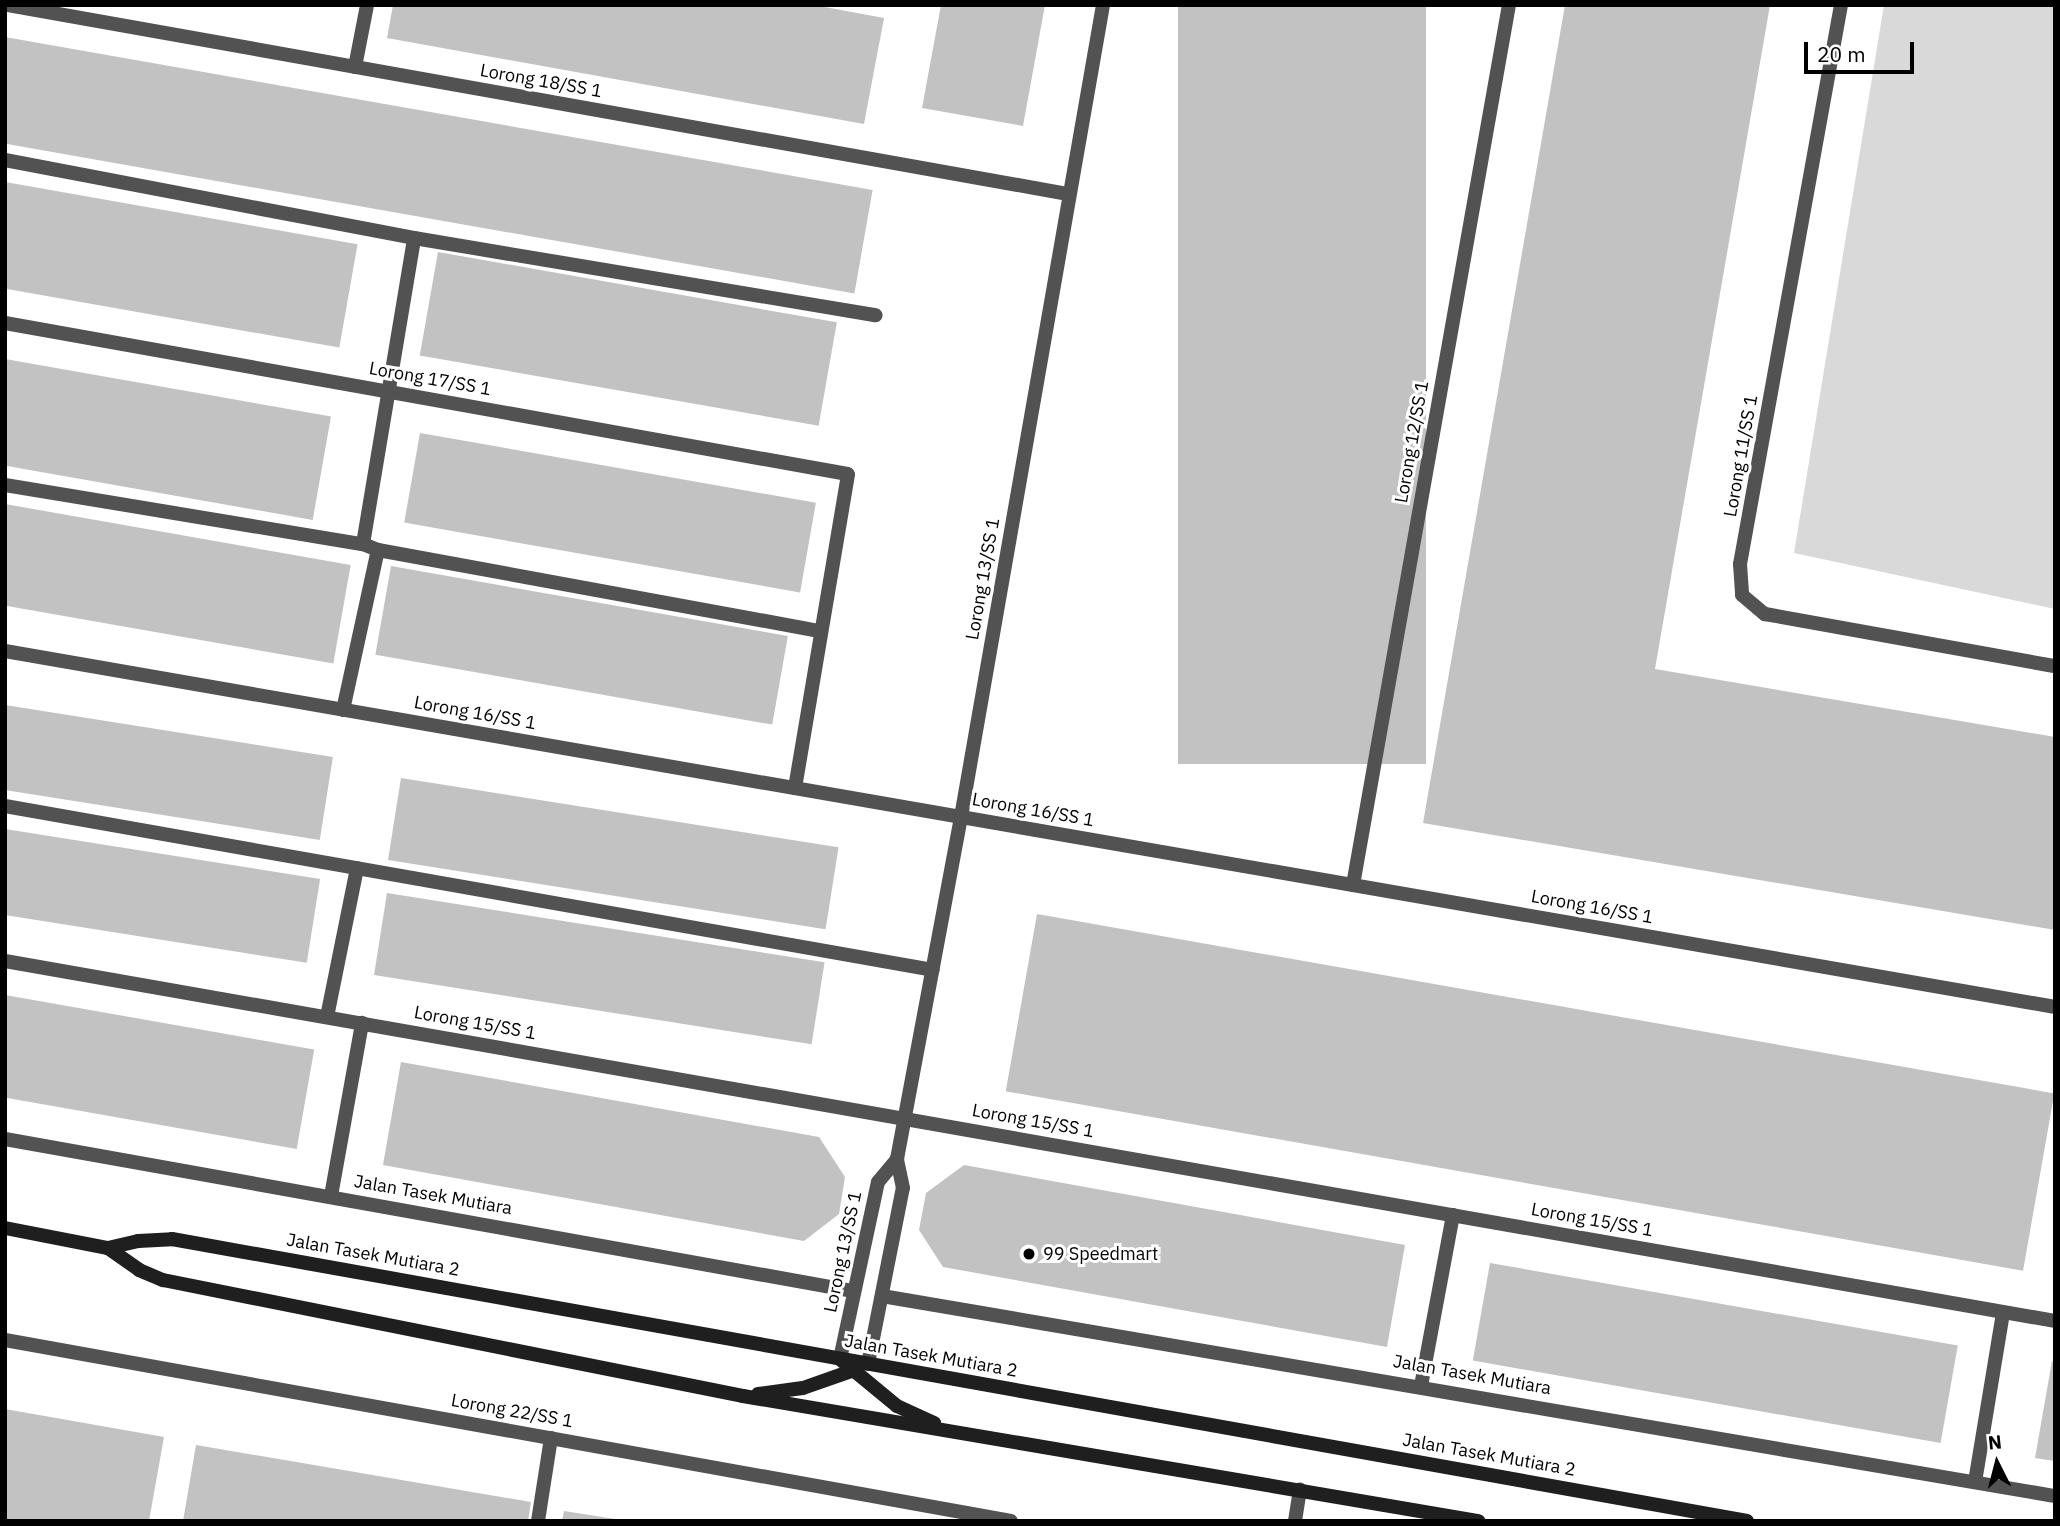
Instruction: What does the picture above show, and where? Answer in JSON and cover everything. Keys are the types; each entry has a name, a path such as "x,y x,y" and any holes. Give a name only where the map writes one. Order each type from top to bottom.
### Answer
{"street":[{"name":"Lorong 18/SS 1","path":"8,5 1068,194"},
{"path":"355,67 367,5"},
{"name":"Lorong 13/SS 1","path":"868,1364 903,1188 897,1159 961,817 1103,5"},
{"name":"Lorong 12/SS 1","path":"1353,885 1509,5"},
{"name":"Lorong 11/SS 1","path":"1841,5 1740,564 1742,595 1765,614 2055,666"},
{"path":"5,160 414,238 876,315"},
{"path":"363,544 414,238"},
{"name":"Lorong 17/SS 1","path":"5,323 848,474 820,631"},
{"path":"5,485 363,544 378,550 820,631 794,788"},
{"path":"343,710 378,550"},
{"name":"Lorong 16/SS 1","path":"5,651 2055,1007"},
{"path":"5,806 933,970"},
{"path":"327,1017 357,868"},
{"name":"Lorong 15/SS 1","path":"5,961 2055,1321"},
{"path":"331,1196 362,1023"},
{"name":"Jalan Tasek Mutiara","path":"5,1139 853,1291"},
{"name":"Lorong 13/SS 1","path":"841,1359 853,1291 878,1182 897,1159"},
{"path":"1421,1386 1454,1215"},
{"name":"Jalan Tasek Mutiara 2","path":"5,1228 108,1248 172,1239 1747,1521"},
{"name":"Jalan Tasek Mutiara 2","path":"108,1248 139,1270 163,1280 743,1396 1478,1521"},
{"name":"Jalan Tasek Mutiara","path":"881,1296 2055,1496"},
{"path":"1975,1482 2003,1312"},
{"name":"Lorong 22/SS 1","path":"5,1340 1012,1521"},
{"path":"841,1359 852,1371 897,1406 953,1432"},
{"path":"743,1396 803,1388 868,1364"},
{"path":"538,1521 551,1438"},
{"path":"1294,1521 1300,1489"}],"shaded area":[{"path":"1884,5 2055,5 2055,609 1794,553"}],"building":[{"path":"393,5 814,5 884,18 864,124 387,38"},
{"path":"941,5 1045,5 1023,126 922,108"},
{"path":"1178,5 1426,5 1426,764 1178,764"},
{"path":"1565,5 1770,5 1655,669 2055,737 2055,930 1423,823"},
{"path":"5,37 873,190 854,293 5,144"},
{"path":"5,182 358,244 339,348 5,289"},
{"path":"438,252 837,322 819,426 420,355"},
{"path":"5,359 331,416 313,520 5,466"},
{"path":"420,433 816,503 800,592 404,523"},
{"path":"5,504 351,565 333,663 5,606"},
{"path":"391,566 788,636 772,725 375,655"},
{"path":"5,705 333,757 320,840 5,790"},
{"path":"401,778 839,847 826,929 388,860"},
{"path":"5,829 320,879 307,963 5,915"},
{"path":"387,893 825,962 812,1044 374,975"},
{"path":"1037,914 2054,1093 2023,1271 1006,1091"},
{"path":"5,995 314,1050 297,1149 5,1098"},
{"path":"401,1062 819,1137 845,1177 839,1214 804,1241 383,1165"},
{"path":"964,1165 1405,1245 1387,1347 943,1267 919,1230 926,1193"},
{"path":"1490,1263 1958,1345 1941,1443 1473,1360"},
{"path":"2052,1361 2055,1362 2055,1461 2035,1458"},
{"path":"5,1409 164,1437 149,1521 5,1521"},
{"path":"196,1445 531,1502 528,1521 183,1521"},
{"path":"564,1511 615,1519 615,1521 562,1521"}],"place":[{"name":"99 Speedmart","path":"1029,1254"}]}
